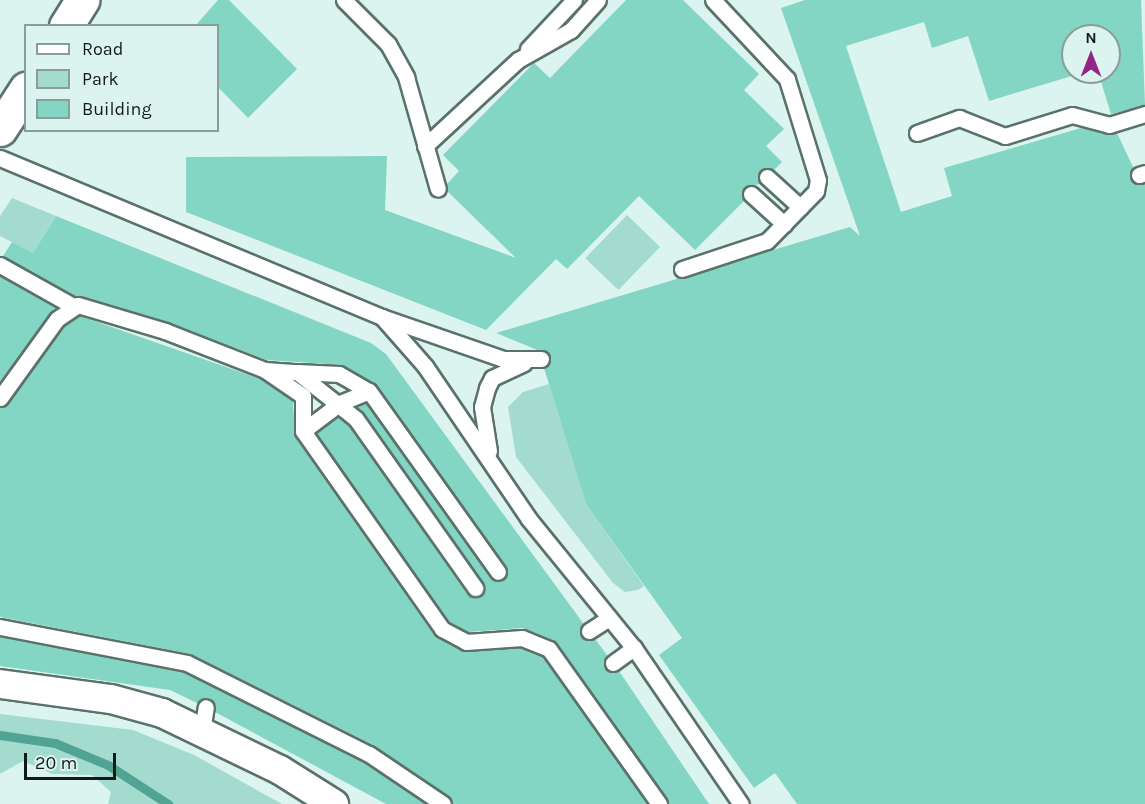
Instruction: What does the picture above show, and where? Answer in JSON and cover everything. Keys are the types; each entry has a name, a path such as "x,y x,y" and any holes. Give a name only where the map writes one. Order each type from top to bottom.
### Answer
{"street":[{"path":"67,24 82,0"},
{"path":"0,129 24,92"},
{"path":"4,679 112,691 204,719 334,804"}],"lane":[{"path":"344,0 388,44 406,77 438,189"},
{"path":"426,146 518,60 574,0"},
{"path":"518,60 571,30 598,0"},
{"path":"682,269 767,241 800,207 818,180 787,79 713,0"},
{"path":"917,133 960,118 1005,136 1072,115 1109,125 1145,114"},
{"path":"0,158 382,317 524,363"},
{"path":"767,177 800,207"},
{"path":"751,194 784,224"},
{"path":"0,265 73,306 93,306 265,370 303,396 303,431 442,629 466,642 522,638 549,649 659,804"},
{"path":"0,398 57,319 73,306"},
{"path":"382,317 424,366 495,469 634,648 741,804"},
{"path":"495,469 482,407 492,378 524,363 541,359"},
{"path":"265,370 339,374 369,391 498,572"},
{"path":"297,372 340,403 475,588"},
{"path":"303,431 340,403 369,391"},
{"path":"589,631 609,618"},
{"path":"0,627 187,663 369,754 443,804"},
{"path":"613,663 634,648"}],"green space":[{"path":"12,198 56,216 33,253 0,236 0,216"},
{"path":"627,215 660,247 618,290 585,258"},
{"path":"549,384 586,504 644,586 638,590 625,592 613,583 516,457 508,407 523,392"},
{"path":"0,714 133,730 194,755 282,804 108,804 111,792 92,775 52,774 23,761 0,774"}],"building":[{"path":"218,0 229,0 297,69 248,118 219,88 219,24 197,24"},
{"path":"626,0 683,0 759,74 744,90 784,129 766,146 782,162 774,170 760,170 760,184 744,187 744,201 695,250 639,196 567,269 556,259 486,330 186,212 186,157 387,156 385,210 516,258 447,191 447,184 459,171 443,155 534,63 550,78"},
{"path":"805,0 1141,0 1145,105 1111,114 1102,84 1121,84 1121,24 1061,24 1061,79 989,101 968,36 932,48 924,22 846,46 901,212 952,196 944,168 1081,128 1117,133 1133,167 1130,179 1145,183 1145,804 797,804 775,773 754,788 659,655 682,638 586,504 544,368 550,355 496,333 850,227 860,236 781,8"},
{"path":"56,216 371,343 386,354 583,623 581,637 595,639 607,655 605,668 619,671 709,804 669,804 553,640 522,628 468,632 449,622 316,433 338,417 349,426 467,594 480,596 483,582 356,407 366,403 490,578 503,580 508,570 375,384 343,365 267,360 168,322 75,296 3,256 12,242 33,253"},
{"path":"0,276 56,308 0,381"},
{"path":"80,316 260,379 293,401 295,437 434,635 466,652 520,648 543,657 647,804 453,804 373,745 191,654 0,617 0,408 64,326"},
{"path":"0,637 184,672 364,762 426,804 386,804 215,712 208,698 197,703 170,690 0,666"}],"waterway":[{"path":"0,735 55,743 108,765 168,804"}]}
